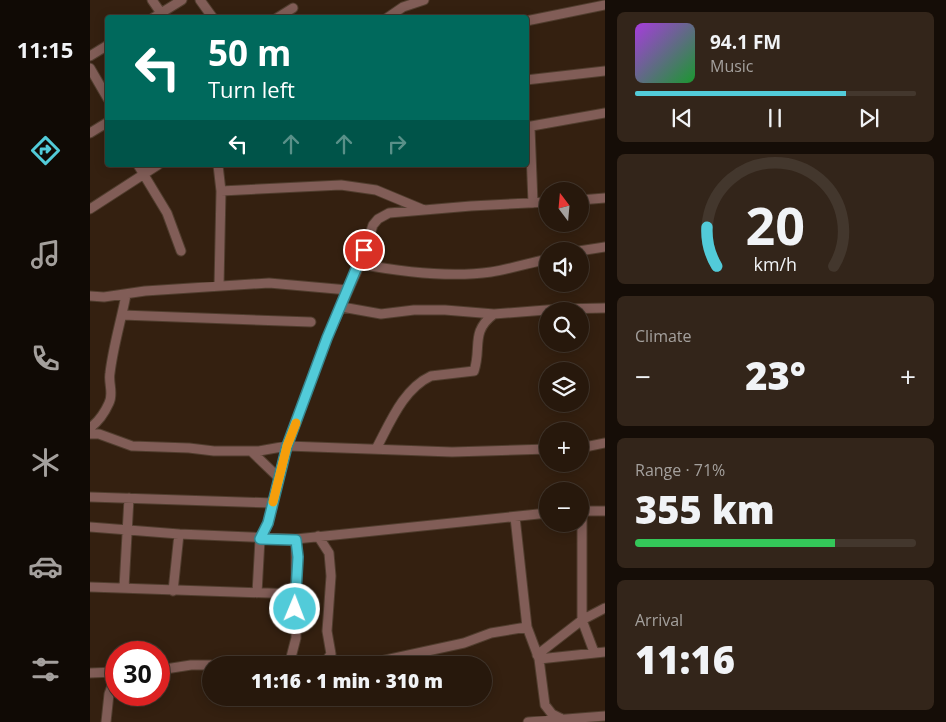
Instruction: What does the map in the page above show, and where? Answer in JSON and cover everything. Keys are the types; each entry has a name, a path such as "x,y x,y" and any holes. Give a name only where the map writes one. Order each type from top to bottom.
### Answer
{"street":[{"path":"152,0 157,15 182,0"},
{"path":"200,0 210,15"},
{"path":"391,15 402,4 424,0"},
{"path":"529,19 605,5"},
{"path":"282,15 293,8"},
{"path":"90,56 105,47"},
{"path":"90,68 105,95"},
{"path":"529,80 605,71"},
{"path":"529,128 575,117 605,113"},
{"path":"90,133 105,124"},
{"path":"529,143 533,203"},
{"path":"139,167 168,213 181,251"},
{"path":"90,209 155,167"},
{"path":"218,167 220,191 219,286"},
{"path":"220,191 341,185 376,190 426,210"},
{"path":"589,199 605,198"},
{"path":"257,593 260,539 268,523 287,446 327,338 360,264 373,225 378,219 389,213 539,203"},
{"path":"589,249 605,247"},
{"path":"360,264 410,272 454,274 491,272 539,260"},
{"path":"90,296 284,283 348,290"},
{"path":"90,428 110,403 112,391 109,376 126,295"},
{"path":"342,307 381,314 414,310 445,310 494,314 559,308 605,308"},
{"path":"376,449 407,394 425,379 431,376 474,371 479,332 486,320 494,314"},
{"path":"122,315 311,322"},
{"path":"90,434 99,434 132,446 251,451 287,446 452,452 539,449"},
{"path":"589,446 605,443"},
{"path":"251,451 279,478"},
{"path":"90,497 273,504"},
{"path":"124,588 129,498"},
{"path":"589,511 605,510"},
{"path":"90,527 296,540 318,536 539,514"},
{"path":"515,516 527,627 538,657 545,705 552,714 560,718"},
{"path":"581,532 582,620 594,652"},
{"path":"173,591 179,534"},
{"path":"318,536 329,552 331,576 327,631 331,654 330,656"},
{"path":"291,656 296,638 295,594 298,557 296,540"},
{"path":"90,587 295,594"},
{"path":"538,657 582,620 605,608"},
{"path":"400,656 464,643 491,633 527,627"},
{"path":"538,657 605,652"},
{"path":"170,668 202,665"},
{"path":"90,673 105,674"},
{"path":"106,722 108,706"},
{"path":"528,722 560,718 605,716"}],"slow traffic":[{"path":"273,502 287,446 296,423"}],"route":[{"path":"295,609 298,557 296,540 260,539 268,523 287,446 327,338 360,264 364,250"}]}
